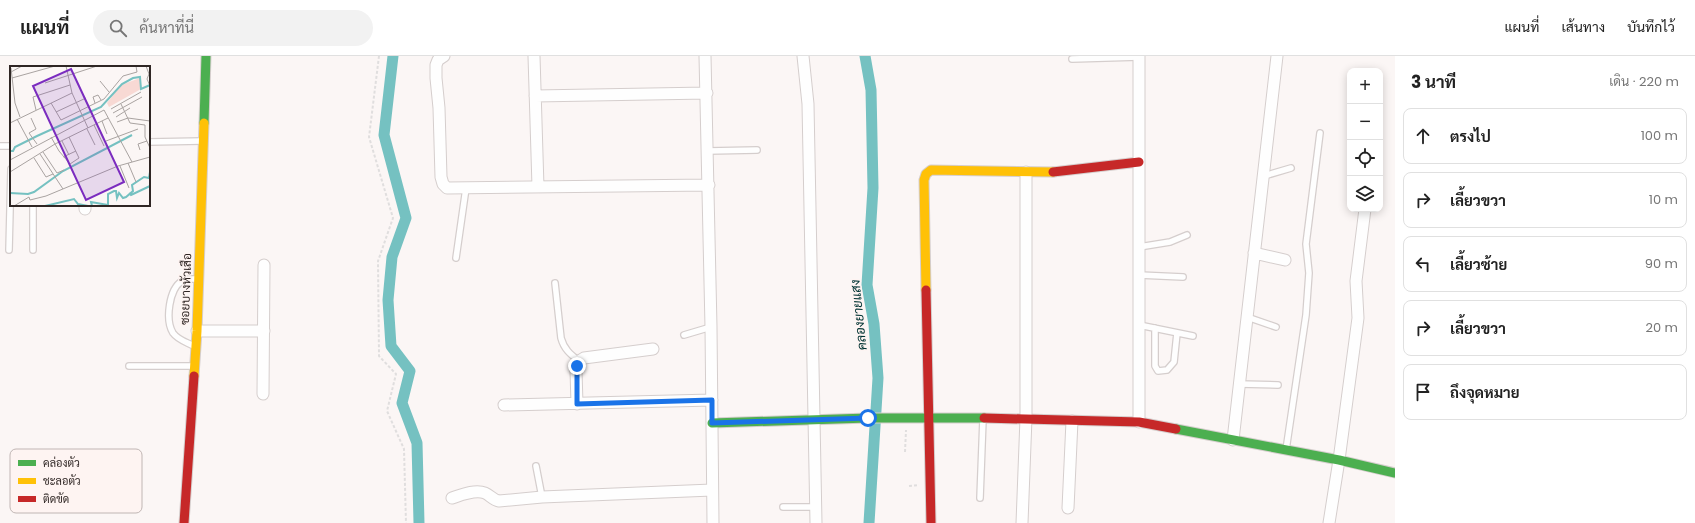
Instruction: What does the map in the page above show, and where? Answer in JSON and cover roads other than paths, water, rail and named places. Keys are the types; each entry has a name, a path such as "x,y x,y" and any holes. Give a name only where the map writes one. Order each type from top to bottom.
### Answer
{"street":[{"name":"ซอยบางหัวเสือ","path":"184,523 197,331 202,141 206,56"},
{"path":"444,56 438,60 436,71 442,177 443,184 447,188 709,185"},
{"path":"534,56 538,186"},
{"path":"705,56 709,185 713,523"},
{"path":"803,56 808,104 816,523"},
{"path":"1139,56 1139,422"},
{"path":"1233,440 1278,56"},
{"path":"535,96 707,93"},
{"path":"931,523 924,180 926,174 931,170 1056,172 1139,162"},
{"path":"1022,523 1026,418 1026,172"},
{"path":"1329,523 1358,318 1357,275 1365,212"},
{"path":"1254,253 1285,260"},
{"path":"263,394 264,265"},
{"path":"197,331 264,331"},
{"path":"577,404 576,372 579,361 584,358 654,350"},
{"path":"504,405 712,400"},
{"path":"712,423 868,418 1026,418 1072,421 1139,422 1339,460 1395,473"},
{"path":"1068,508 1072,421"},
{"path":"452,498 477,492 483,492 499,501 542,497 712,490"}],"lane":[{"path":"1072,59 1139,56"},
{"path":"1290,451 1306,315 1309,273 1306,244 1320,133"},
{"path":"150,142 202,141"},
{"path":"708,151 757,150"},
{"path":"1264,176 1291,168"},
{"path":"456,258 466,188"},
{"path":"9,250 10,206"},
{"path":"33,206 33,250"},
{"path":"1139,247 1170,242 1187,235"},
{"path":"1139,275 1183,277"},
{"path":"196,347 180,340 174,334 170,326 170,302 174,290 180,282 186,279 198,279"},
{"path":"555,283 560,338 568,353 579,361"},
{"path":"1247,317 1276,327"},
{"path":"1139,325 1193,336"},
{"path":"684,334 711,327"},
{"path":"1155,328 1155,366 1158,371 1167,370 1174,362 1177,333"},
{"path":"129,366 194,366"},
{"path":"1239,384 1278,385"},
{"path":"980,498 983,418"},
{"path":"536,466 542,497"},
{"path":"783,507 816,507"}],"waterway":[{"path":"393,56 384,135 406,218 392,257 388,300 391,346 410,371 402,403 417,443 419,523"},
{"name":"คลองยายแสง","path":"865,56 871,90 873,188 867,285 874,324 878,378 869,523"}]}
